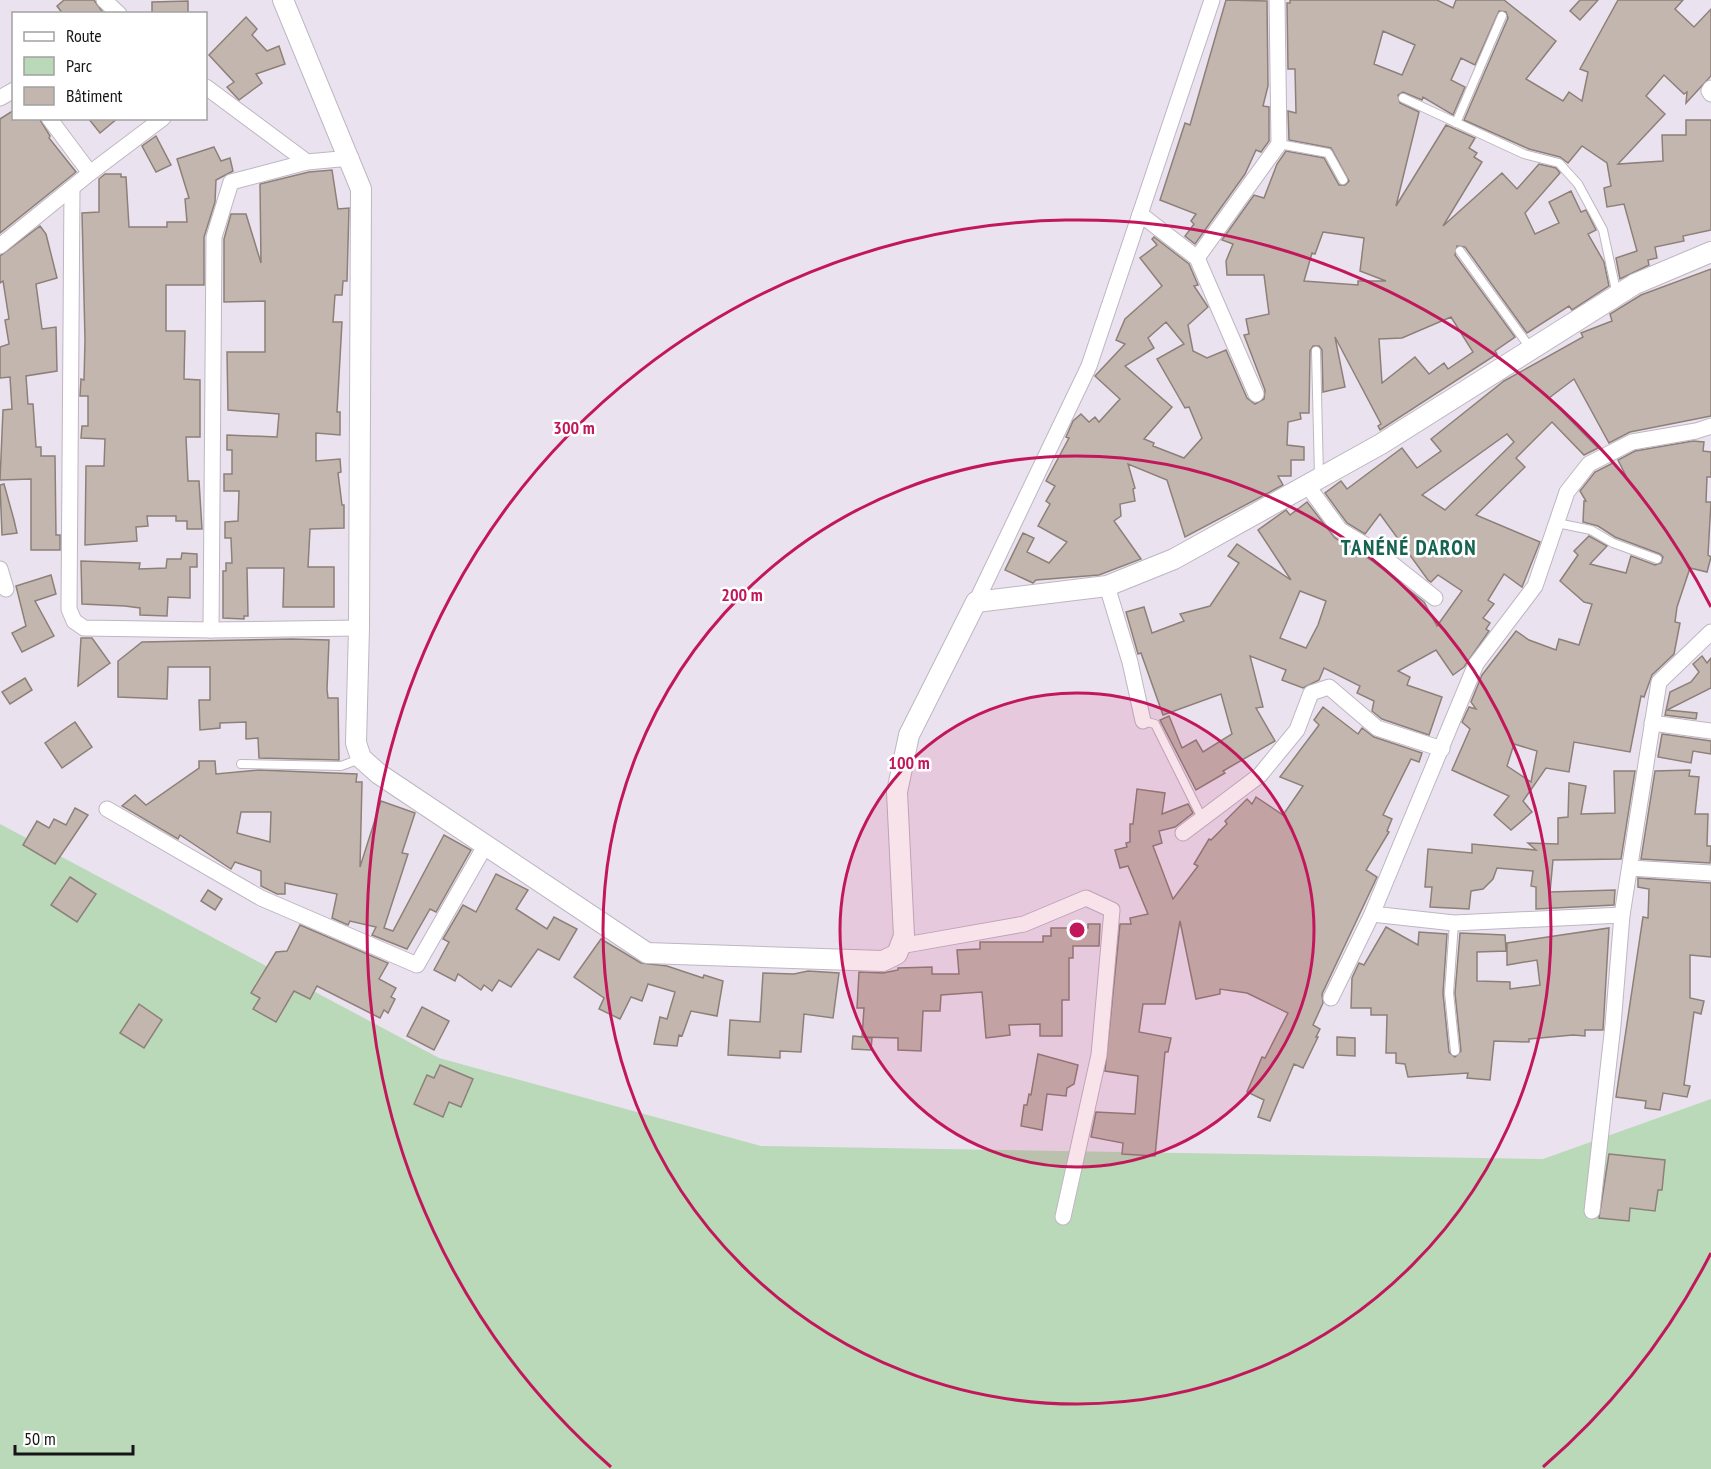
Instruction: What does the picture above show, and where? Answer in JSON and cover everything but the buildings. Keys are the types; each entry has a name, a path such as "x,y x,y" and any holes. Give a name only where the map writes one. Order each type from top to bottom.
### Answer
{"street":[{"path":"104,0 117,12"},
{"path":"283,0 351,158 361,189 359,628 356,743 361,758 378,774 647,953 883,961 897,954 904,936 897,792 909,735 976,602 1089,366 1212,0"},
{"path":"1197,258 1279,144 1277,0"},
{"path":"207,88 307,162"},
{"path":"1711,88 1709,91 1711,94"},
{"path":"50,120 90,173"},
{"path":"0,246 90,173 161,120"},
{"path":"211,630 214,237 231,182 307,162 351,158"},
{"path":"72,188 69,609 74,621 84,628 211,630 359,628"},
{"path":"1140,214 1197,258 1256,394"},
{"path":"976,602 1107,586 1174,559 1381,444 1635,284 1711,252"},
{"path":"1331,998 1372,914 1476,664 1535,585 1567,492 1589,464 1632,442 1696,431 1711,426"},
{"path":"1313,482 1340,530 1377,552 1435,598"},
{"path":"0,569 6,589"},
{"path":"1107,586 1130,662 1143,721"},
{"path":"1592,1211 1613,1025 1622,915 1659,682 1711,632"},
{"path":"1183,833 1260,775 1297,730 1311,693 1329,687 1377,728 1442,749"},
{"path":"1652,723 1711,731"},
{"path":"107,809 261,898 417,965 486,846"},
{"path":"1630,868 1711,873"},
{"path":"900,946 1024,924 1086,898 1112,910 1099,1055 1063,1217"},
{"path":"1372,914 1454,923 1622,915"}],"lane":[{"path":"1456,123 1502,16"},
{"path":"1402,98 1524,154 1559,163 1578,184 1603,230 1617,295"},
{"path":"1279,144 1328,153 1343,180"},
{"path":"1460,251 1532,349"},
{"path":"1313,482 1316,351"},
{"path":"1557,523 1591,530 1613,543 1657,559"},
{"path":"1143,721 1155,724 1202,818"},
{"path":"241,764 341,766 361,758"},
{"path":"1454,923 1449,993 1455,1051"}],"green space":[{"path":"0,824 439,1058 761,1146 1543,1159 1711,1099 1711,1469 0,1469"}],"district":[{"name":"TANÉNÉ DARON","path":"1409,547"}]}
